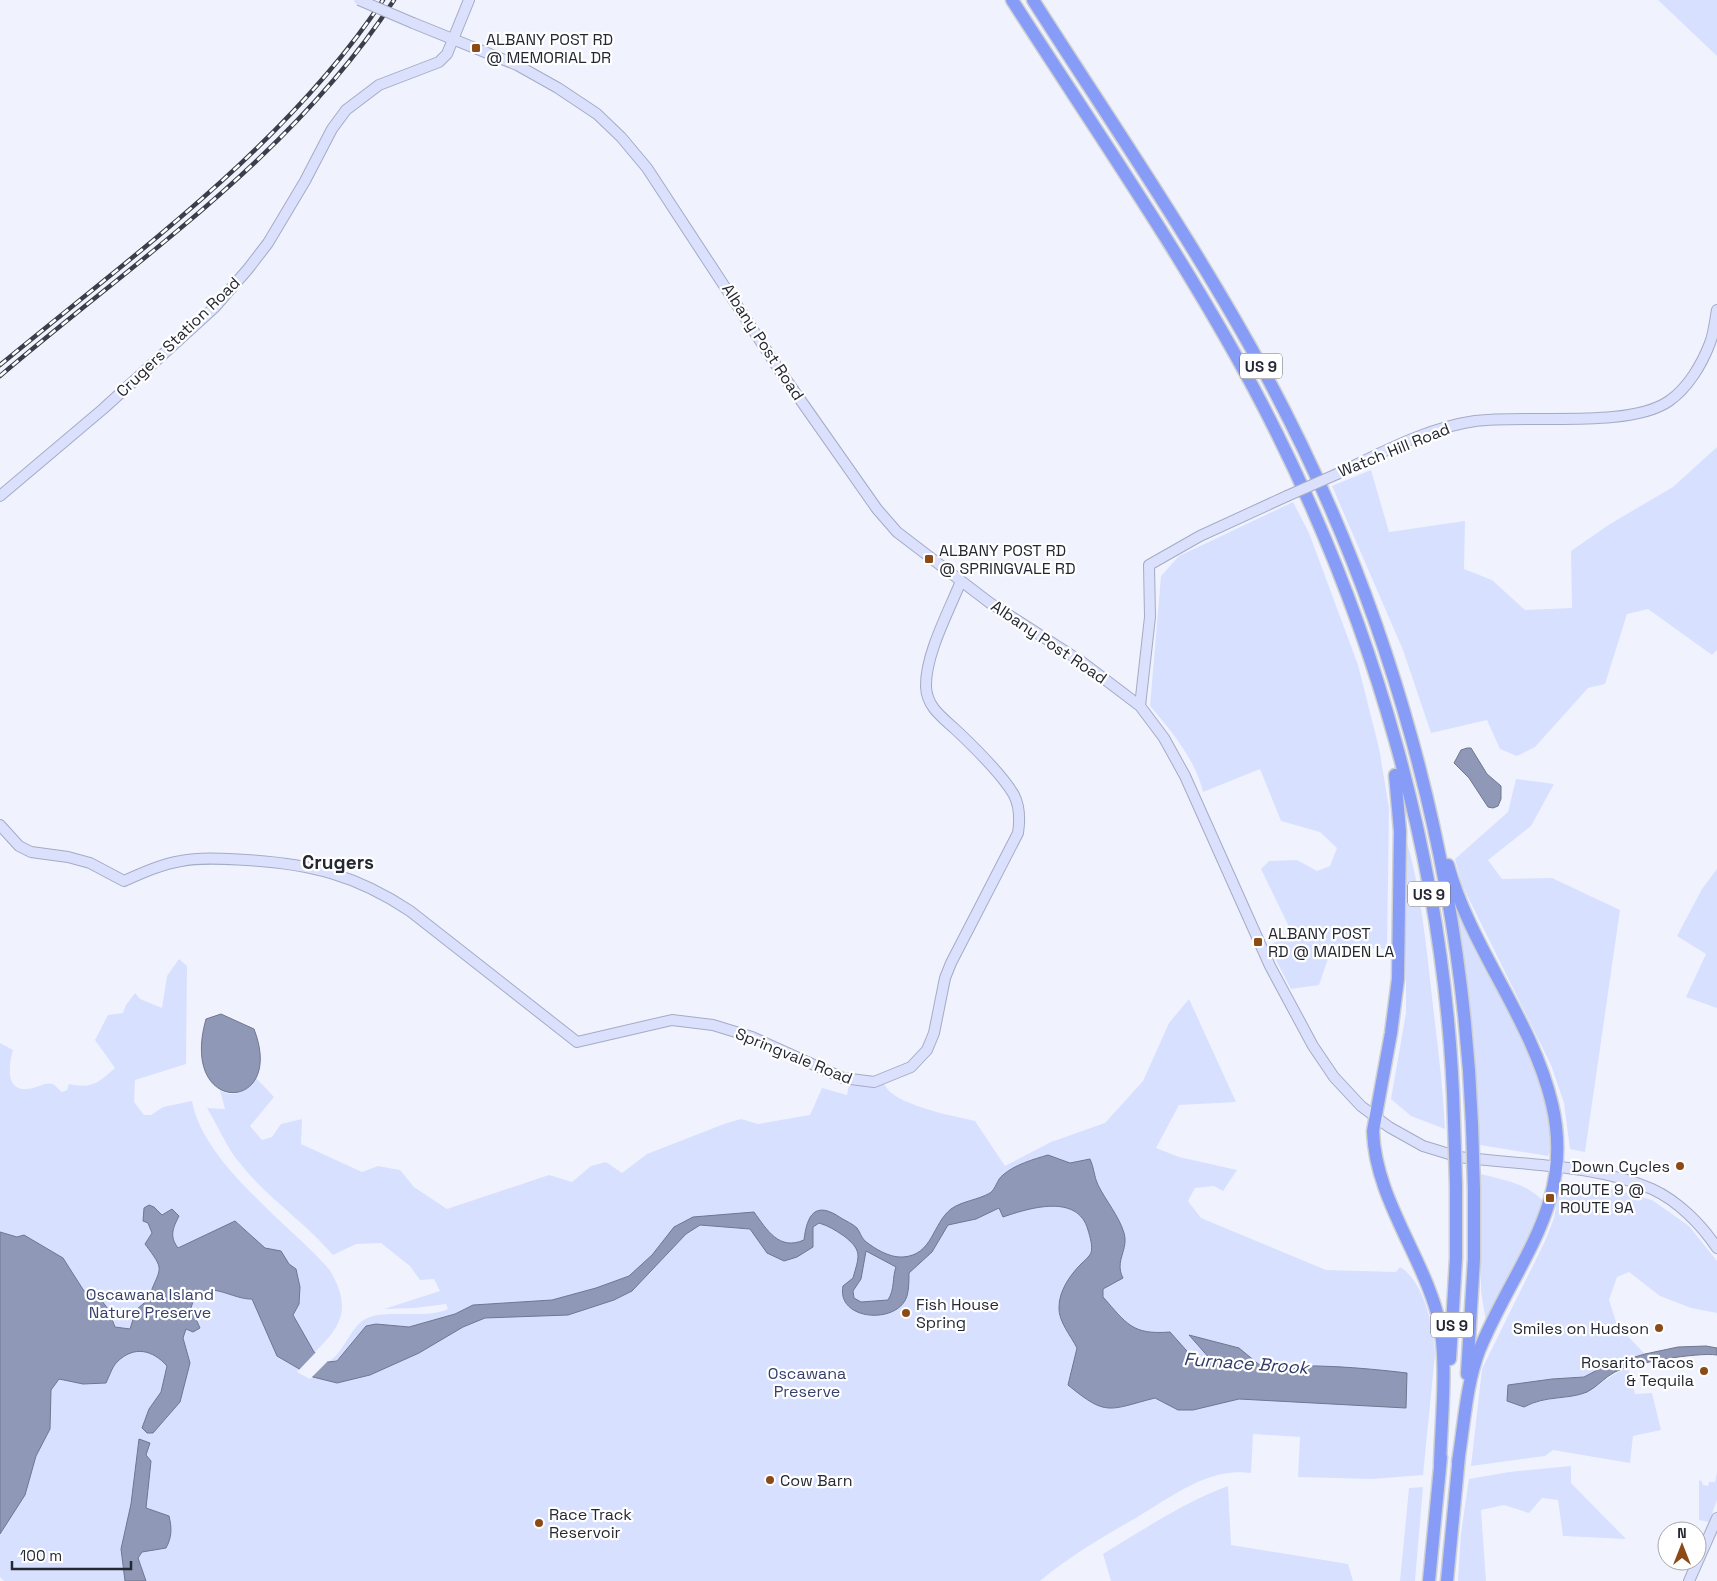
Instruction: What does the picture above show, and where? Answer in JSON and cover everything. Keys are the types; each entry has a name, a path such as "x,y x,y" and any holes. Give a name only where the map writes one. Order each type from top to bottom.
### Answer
{"highway":[{"name":"US 9","path":"1012,0 1183,268 1252,386 1296,473 1328,547 1373,672 1402,772 1428,886 1445,998 1453,1080 1457,1222 1453,1322 1429,1581"},
{"name":"US 9","path":"1033,0 1227,306 1296,432 1332,511 1367,600 1400,700 1419,767 1454,936 1466,1039 1472,1125 1474,1189 1472,1295 1456,1488 1446,1581"},
{"path":"1373,672 1398,790 1400,840 1398,979 1373,1131 1374,1145 1379,1170 1427,1284 1441,1332 1440,1465"},
{"path":"1419,767 1456,890 1544,1076 1554,1118 1558,1168 1538,1233 1484,1340 1475,1364 1458,1462"}],"street":[{"name":"Albany Post Road","path":"359,0 454,38 517,66 558,88 597,114 621,137 647,168 778,368 878,509 897,532 1012,618 1082,662 1140,706 1164,738 1185,776 1258,942 1313,1046 1347,1094 1376,1118 1406,1138 1440,1152 1459,1157 1558,1168 1625,1180 1652,1190 1688,1215 1717,1248"},
{"name":"Crugers Station Road","path":"0,496 103,410 215,307 248,270 268,243 305,181 332,129 346,110 379,85 439,62 447,54 469,0"},
{"name":"Watch Hill Road","path":"1140,706 1150,617 1150,565 1200,536 1414,438 1473,421 1514,418 1624,416 1649,411 1670,401 1695,374 1711,342 1717,310"},
{"name":"Springvale Road","path":"0,825 20,846 31,852 68,857 90,863 124,881 182,860 222,859 290,863 334,872 387,896 410,911 577,1042 672,1020 713,1025 752,1037 843,1078 861,1082 885,1079 911,1067 927,1050 934,1033 945,978 951,962 1018,832 1019,812 1014,795 974,749 938,714 929,702 926,680 933,653 961,581"},
{"path":"1689,1581 1717,1518"}],"green space":[{"path":"1658,0 1717,0 1717,56"},
{"path":"1717,447 1717,650 1712,655 1648,609 1627,614 1605,684 1588,688 1535,747 1517,756 1500,749 1487,720 1431,733 1403,650 1332,486 1371,470 1389,532 1465,521 1464,569 1492,580 1525,610 1572,608 1571,551 1610,524 1673,487"},
{"path":"1293,502 1309,533 1358,665 1379,748 1389,808 1387,949 1332,947 1319,985 1291,989 1268,945 1293,935 1261,869 1269,861 1297,860 1317,871 1330,866 1337,848 1320,832 1281,821 1260,769 1203,792 1189,757 1150,706 1161,576 1179,556"},
{"path":"1516,779 1554,784 1531,826 1488,860 1502,879 1552,878 1620,910 1585,1152 1570,1149 1564,1103 1551,1065 1462,885 1455,859 1508,812"},
{"path":"1406,839 1416,878 1425,937 1440,1063 1445,1129 1411,1116 1391,1099 1406,1013"},
{"path":"1717,869 1717,1008 1686,997 1706,954 1677,936 1702,889"},
{"path":"1456,904 1523,1040 1545,1091 1552,1148 1548,1156 1480,1145 1471,1015"},
{"name":"Oscawana Preserve","path":"179,959 187,966 186,1064 135,1080 134,1102 144,1115 151,1115 163,1107 192,1101 199,1124 212,1147 229,1169 329,1269 338,1286 342,1300 338,1324 331,1335 298,1369 321,1365 334,1358 359,1323 365,1319 383,1314 427,1314 448,1309 446,1304 384,1309 440,1291 434,1279 420,1280 410,1266 381,1243 356,1244 333,1255 310,1231 261,1187 235,1157 207,1108 225,1109 220,1090 225,1093 235,1094 245,1090 256,1078 274,1097 250,1126 262,1140 272,1137 281,1124 302,1119 301,1144 362,1172 378,1166 400,1170 414,1187 447,1209 549,1175 572,1182 591,1166 606,1162 622,1173 647,1154 724,1124 741,1119 758,1124 810,1115 822,1088 847,1095 849,1085 868,1086 884,1084 899,1098 911,1104 939,1113 975,1121 1005,1166 1051,1142 1105,1123 1143,1081 1169,1023 1189,999 1236,1102 1179,1105 1156,1148 1179,1157 1237,1170 1223,1191 1214,1186 1195,1188 1188,1201 1201,1218 1326,1270 1396,1272 1400,1267 1408,1274 1415,1283 1426,1306 1430,1319 1435,1354 1423,1475 1372,1479 1298,1477 1300,1437 1253,1434 1251,1473 1235,1472 1205,1479 1190,1485 1086,1547 1040,1581 4,1581 0,1577 0,1043 13,1050 10,1071 13,1084 17,1087 24,1089 53,1084 62,1092 67,1090 69,1084 84,1086 94,1084 115,1068 95,1040 108,1015 123,1013 126,1005 135,993 140,999 162,1008 167,976"},
{"path":"1481,1174 1522,1186 1543,1201 1531,1231 1486,1322 1481,1291"},
{"path":"1571,1183 1613,1189 1652,1200 1689,1226 1717,1261 1717,1313 1691,1308 1660,1296 1629,1272 1617,1277 1609,1300 1617,1325 1645,1354 1607,1365 1584,1377 1508,1385 1524,1407 1540,1401 1581,1394 1628,1368 1635,1394 1652,1393 1661,1430 1633,1436 1630,1463 1553,1450 1545,1456 1471,1466 1482,1369 1545,1241 1554,1218 1559,1191"},
{"path":"1571,1466 1571,1483 1626,1539 1563,1536 1558,1500 1542,1498 1529,1513 1504,1505 1481,1510 1486,1581 1458,1581 1461,1533 1469,1479 1509,1472"},
{"path":"1717,1472 1717,1500 1709,1522 1699,1520 1699,1481 1701,1480 1703,1485 1708,1486 1709,1482 1715,1482"},
{"path":"1228,1486 1231,1545 1348,1564 1353,1581 1111,1581 1103,1554 1180,1508"},
{"path":"1423,1487 1415,1581 1400,1581 1409,1488"}],"water":[{"path":"1471,748 1487,774 1501,786 1501,799 1498,806 1488,807 1469,778 1454,763 1461,750"},
{"path":"221,1014 254,1029 260,1057 256,1077 246,1089 232,1093 218,1088 206,1074 201,1051 206,1019"},
{"name":"Furnace Brook","path":"1048,1155 1070,1163 1090,1159 1098,1185 1119,1221 1125,1239 1120,1266 1123,1278 1103,1289 1103,1297 1131,1326 1147,1332 1170,1332 1202,1368 1209,1367 1211,1360 1189,1335 1239,1348 1262,1367 1335,1367 1407,1373 1406,1408 1239,1399 1193,1410 1178,1410 1155,1398 1117,1408 1108,1408 1091,1402 1068,1385 1077,1348 1061,1318 1059,1301 1073,1273 1092,1250 1088,1230 1083,1218 1074,1211 1064,1207 1039,1207 1003,1217 999,1208 976,1219 948,1225 932,1252 909,1273 908,1293 901,1305 892,1312 881,1315 869,1315 858,1312 849,1306 843,1298 843,1286 853,1278 858,1254 850,1241 829,1227 819,1223 813,1227 813,1247 797,1257 784,1261 767,1253 750,1229 700,1225 686,1234 632,1291 614,1300 568,1315 485,1318 463,1327 419,1353 370,1375 337,1383 313,1377 277,1356 252,1299 217,1291 209,1290 202,1292 196,1298 191,1308 200,1328 193,1332 186,1329 183,1338 190,1363 180,1402 153,1433 147,1433 142,1428 149,1409 161,1392 167,1366 156,1356 143,1352 130,1353 115,1364 106,1383 83,1384 59,1379 51,1390 50,1429 36,1456 25,1495 0,1534 0,1232 17,1237 24,1235 63,1258 84,1291 99,1297 108,1309 115,1327 130,1329 136,1310 150,1298 159,1273 156,1259 145,1244 152,1233 148,1223 143,1221 144,1208 149,1205 162,1215 172,1209 179,1216 173,1232 175,1244 178,1248 235,1221 265,1248 281,1251 289,1264 296,1269 300,1287 299,1304 293,1315 314,1352 328,1362 337,1361 366,1326 376,1324 409,1327 455,1314 473,1305 552,1300 596,1288 629,1276 652,1255 674,1227 693,1217 754,1212 774,1237 787,1243 795,1243 804,1240 810,1217 819,1210 825,1210 854,1225 862,1238 873,1247 898,1257 913,1255 926,1245 945,1215 951,1209 990,1193 1001,1177 1013,1168","holes":["866,1251 896,1267 892,1292 888,1300 861,1302 854,1298 853,1291 861,1279"]},
{"path":"1706,1346 1717,1348 1717,1355 1695,1355 1636,1365 1615,1372 1587,1392 1540,1401 1524,1407 1507,1401 1508,1385 1584,1377 1607,1365 1645,1354 1678,1347"},
{"path":"139,1439 150,1443 146,1455 151,1461 146,1508 169,1516 171,1532 166,1548 142,1552 138,1558 146,1581 125,1581 121,1549 131,1504"}],"pier":[{"path":"317,1351 329,1360 310,1379 297,1372"}],"railway":[{"path":"0,365 154,239 255,150 301,103 344,53 383,0"},
{"path":"0,376 159,246 261,156 309,108 354,56 394,0"}],"place":[{"name":"ALBANY POST RD @ MEMORIAL DR","path":"476,48"},
{"name":"ALBANY POST RD @ SPRINGVALE RD","path":"929,559"},
{"name":"ALBANY POST RD @ MAIDEN LA","path":"1258,942"},
{"name":"Down Cycles","path":"1680,1166"},
{"name":"ROUTE 9 @ ROUTE 9A","path":"1550,1198"},
{"name":"Fish House Spring","path":"906,1313"},
{"name":"Smiles on Hudson","path":"1659,1328"},
{"name":"Rosarito Tacos & Tequila","path":"1704,1371"},
{"name":"Cow Barn","path":"770,1480"},
{"name":"Race Track Reservoir","path":"539,1523"}],"district":[{"name":"Crugers","path":"338,862"}],"park label":[{"name":"Oscawana Island Nature Preserve","path":"150,1303"}]}
